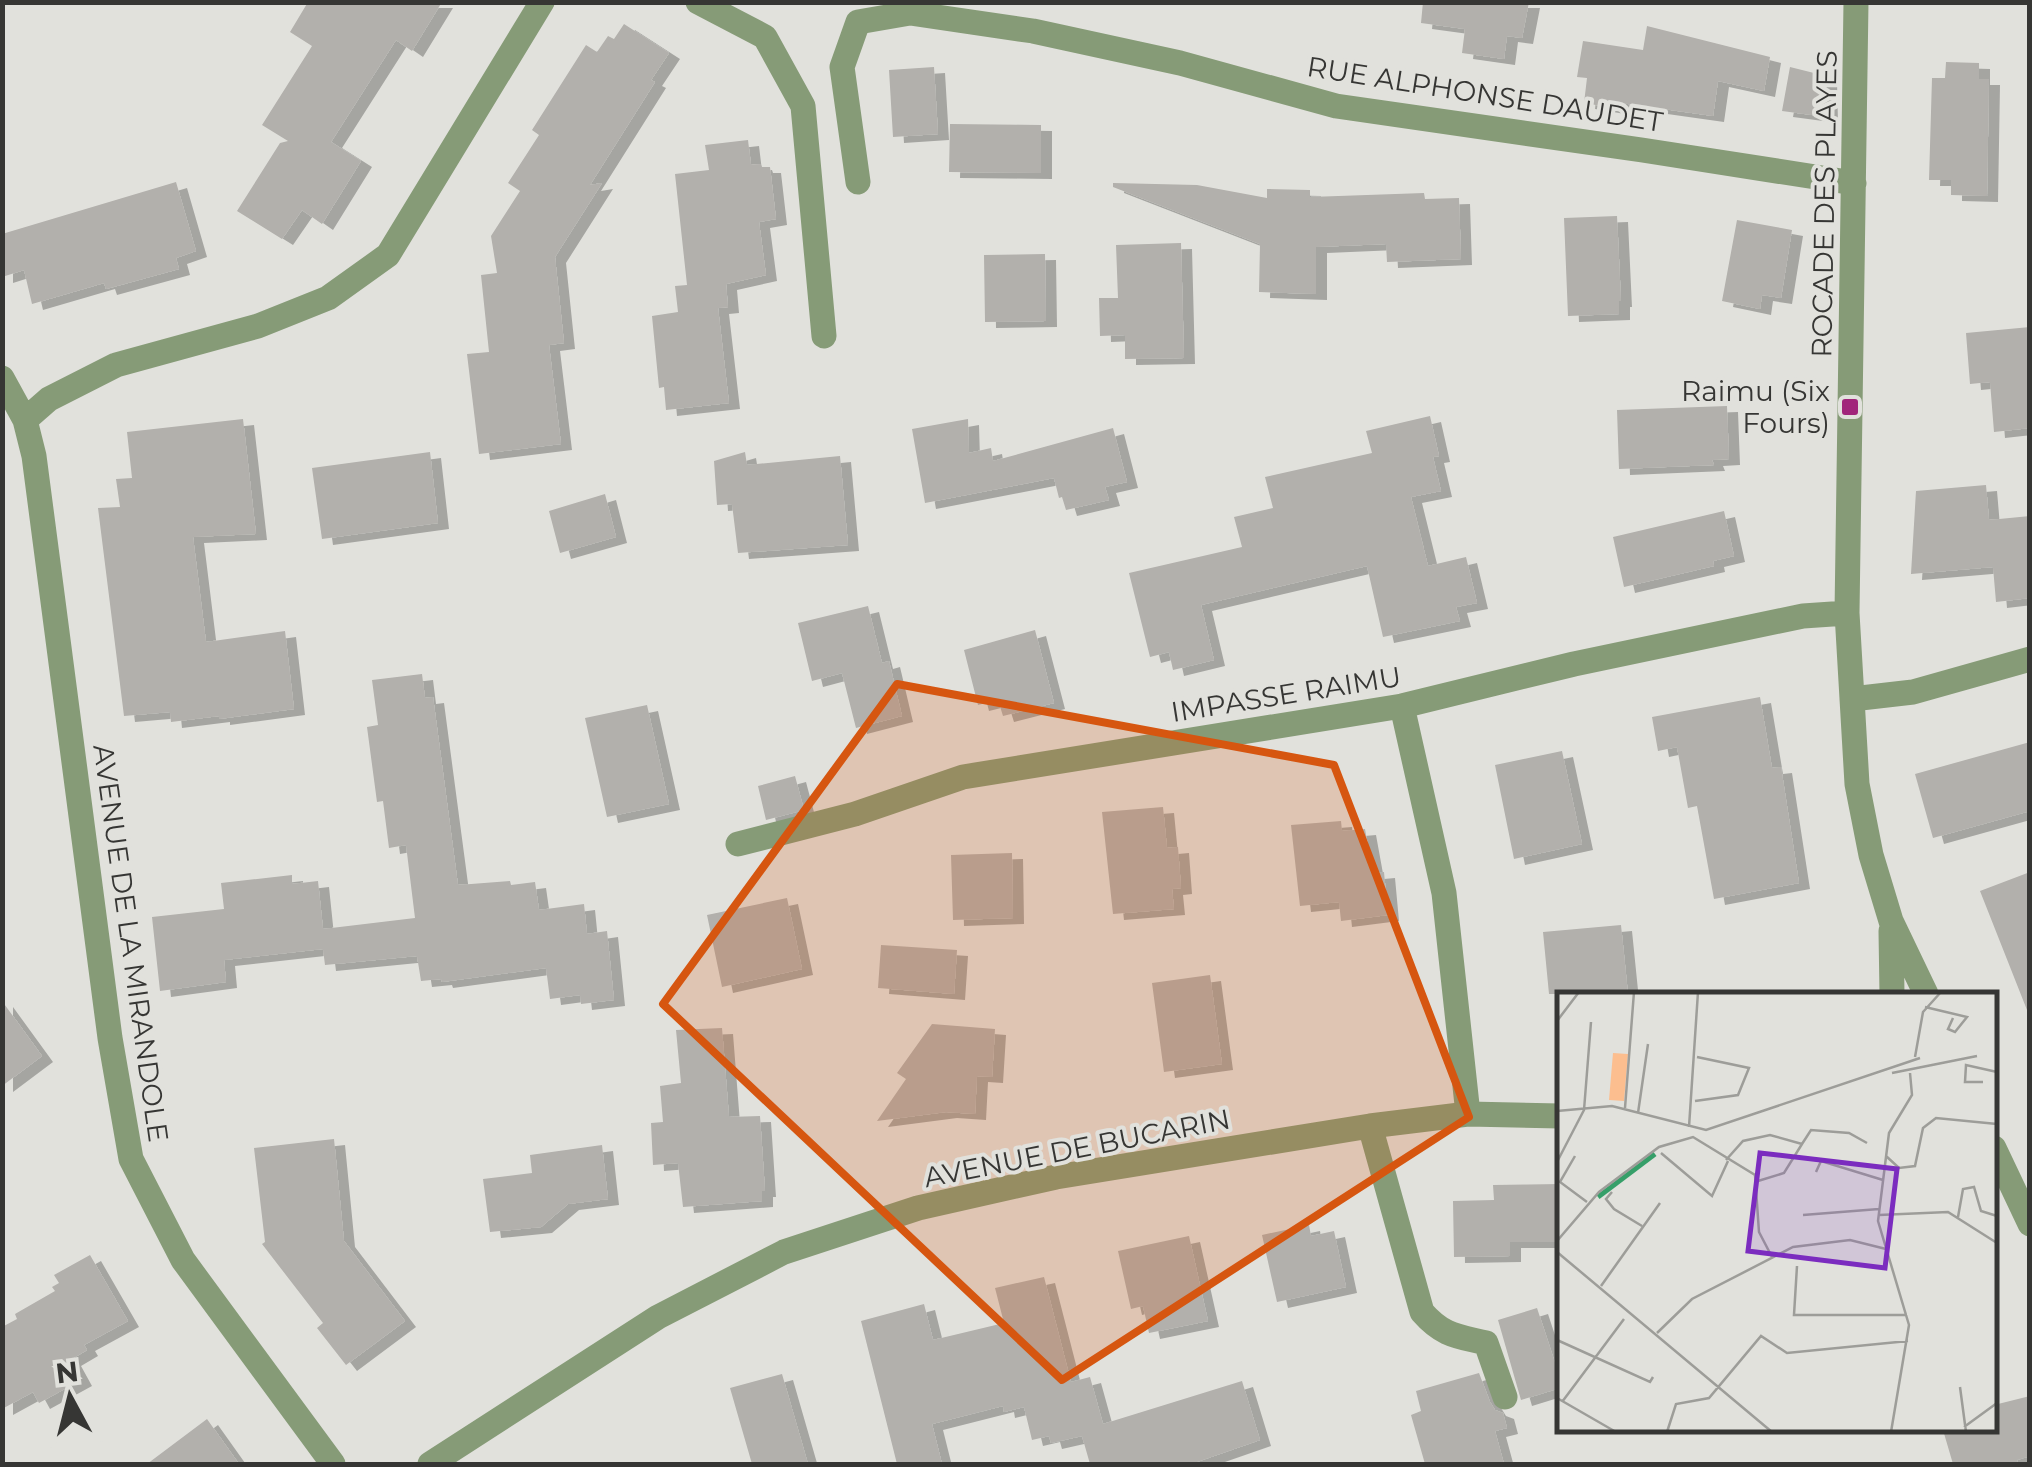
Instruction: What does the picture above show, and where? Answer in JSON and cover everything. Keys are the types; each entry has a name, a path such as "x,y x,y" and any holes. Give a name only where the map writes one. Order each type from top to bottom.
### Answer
{"street":[{"path":"25,420 49,399 116,365 258,326 328,298 388,255 542,2"},
{"path":"698,2 765,38 804,106 824,336"},
{"name":"ROCADE DES PLAYES","path":"1856,2 1847,612 1857,784 1871,856 1890,921 1925,992"},
{"name":"RUE ALPHONSE DAUDET","path":"858,182 842,67 858,22 910,13 1033,31 1180,63 1336,106 1854,183"},
{"name":"AVENUE DE LA MIRANDOLE","path":"2,378 25,420 34,456 110,1038 131,1159 183,1260 333,1464"},
{"name":"IMPASSE RAIMU","path":"738,844 854,814 963,777 1402,706 1574,664 1802,616 1847,612"},
{"path":"1852,699 1913,692 2030,660"},
{"path":"1402,706 1444,892 1468,1114"},
{"path":"1890,921 1892,992"},
{"name":"AVENUE DE BUCARIN","path":"430,1464 658,1316 784,1252 918,1208 1056,1177 1370,1126 1468,1114 1557,1116"},
{"path":"1370,1126 1422,1312 1447,1334 1486,1343 1505,1396"},
{"path":"2003,1183 2030,1224"}],"highlighted area":[{"path":"897,684 1334,765 1469,1117 1062,1380 663,1004"}],"building":[{"path":"308,2 442,2 412,51 396,40 331,142 361,161 322,224 302,210 282,239 237,211 280,143 288,141 262,125 312,46 290,32"},
{"path":"1423,2 1529,2 1522,38 1507,36 1504,59 1462,53 1465,29 1421,23"},
{"path":"624,24 669,53 590,185 602,183 555,257 564,343 549,345 561,444 479,454 467,354 489,352 481,275 497,273 491,236 520,191 508,183 539,135 532,130 586,45 597,52 608,36 614,39"},
{"path":"1647,26 1770,57 1764,91 1718,81 1713,116 1621,103 1620,109 1584,103 1587,78 1577,77 1583,41 1643,50"},
{"path":"1946,62 1979,63 1979,79 1989,79 1987,196 1951,195 1951,180 1929,180 1932,78 1945,78"},
{"path":"934,67 938,134 893,137 889,70"},
{"path":"1790,67 1826,76 1827,117 1782,111"},
{"path":"950,124 1041,125 1041,173 949,172"},
{"path":"748,140 751,165 770,167 776,219 759,222 766,275 726,284 728,307 718,308 729,403 666,410 664,387 659,388 652,316 678,312 675,286 687,285 675,174 709,170 705,145"},
{"path":"176,182 196,251 176,258 179,269 106,289 104,283 32,304 24,270 2,277 2,234"},
{"path":"1113,183 1197,185 1267,198 1267,189 1310,190 1310,197 1424,193 1425,199 1459,198 1461,259 1387,262 1386,244 1316,247 1316,294 1259,292 1260,244 1113,187"},
{"path":"1617,216 1619,314 1568,316 1564,218"},
{"path":"1737,220 1792,230 1781,298 1762,295 1760,309 1722,301"},
{"path":"1181,243 1184,358 1125,359 1125,335 1100,336 1099,298 1118,298 1116,245"},
{"path":"1045,254 1046,321 985,322 984,255"},
{"path":"2030,327 2030,428 1994,432 1990,382 1970,384 1966,333"},
{"path":"1727,406 1729,459 1712,460 1714,465 1619,469 1617,410"},
{"path":"1430,416 1439,456 1433,457 1441,491 1411,497 1428,566 1466,557 1477,603 1456,607 1460,621 1383,637 1367,566 1201,605 1214,660 1173,670 1169,652 1150,657 1129,573 1242,547 1234,517 1273,508 1265,477 1372,453 1366,431"},
{"path":"243,419 256,534 193,537 206,642 285,631 294,709 171,722 170,712 124,716 98,508 120,507 116,479 132,478 127,432"},
{"path":"968,419 969,453 991,448 993,461 1113,428 1127,482 1105,487 1109,500 1066,510 1054,478 925,503 912,429"},
{"path":"430,452 438,523 322,539 312,468"},
{"path":"745,452 747,465 840,456 848,545 738,553 732,504 717,505 714,461"},
{"path":"1986,485 1989,520 2030,516 2030,598 1996,602 1993,567 1911,574 1916,491"},
{"path":"605,494 616,537 560,553 549,511"},
{"path":"1724,511 1734,556 1713,561 1714,566 1624,587 1613,537"},
{"path":"868,606 882,663 889,661 902,716 856,728 842,673 812,681 798,623"},
{"path":"1035,630 1054,703 1003,716 998,700 978,705 964,650"},
{"path":"422,674 425,698 433,697 458,885 535,882 539,910 584,904 587,934 607,931 614,1000 581,1004 580,995 550,999 546,968 442,982 421,981 417,956 325,965 323,949 224,960 226,982 160,991 152,917 224,909 221,883 292,875 292,884 318,881 323,929 415,918 406,845 389,848 383,801 377,802 367,727 378,725 372,680"},
{"path":"1760,697 1772,768 1781,767 1799,883 1714,899 1697,806 1688,808 1677,747 1658,751 1652,717"},
{"path":"647,705 669,804 607,817 585,718"},
{"path":"2030,742 2030,811 1933,838 1915,774"},
{"path":"1562,751 1582,844 1514,859 1495,765"},
{"path":"795,776 804,810 766,820 758,786"},
{"path":"1163,807 1167,848 1178,847 1181,888 1172,889 1174,909 1113,914 1102,812"},
{"path":"1341,821 1342,831 1365,829 1373,873 1384,872 1388,915 1341,921 1339,902 1300,906 1291,825"},
{"path":"1012,853 1013,918 953,920 951,855"},
{"path":"2030,872 2030,1010 2027,1010 1980,891"},
{"path":"787,898 802,969 722,987 707,915"},
{"path":"1621,925 1628,992 1549,994 1543,932"},
{"path":"881,945 957,950 954,994 878,988"},
{"path":"1210,975 1222,1064 1164,1072 1152,983"},
{"path":"2,1001 42,1056 2,1086"},
{"path":"932,1024 995,1029 992,1077 977,1076 975,1114 946,1112 877,1121 906,1079 897,1073"},
{"path":"722,1028 729,1117 760,1116 765,1191 762,1201 683,1207 678,1163 653,1165 651,1123 663,1122 660,1086 681,1083 676,1030"},
{"path":"334,1139 344,1241 405,1321 346,1365 317,1328 323,1323 262,1244 265,1242 254,1148"},
{"path":"602,1145 608,1199 568,1204 541,1227 490,1232 483,1179 532,1173 530,1155"},
{"path":"1557,1184 1557,1242 1510,1242 1510,1256 1454,1257 1453,1201 1494,1200 1493,1185"},
{"path":"1309,1225 1311,1236 1334,1231 1346,1287 1277,1302 1262,1235"},
{"path":"1189,1236 1208,1321 1149,1333 1143,1306 1131,1309 1118,1251"},
{"path":"90,1255 128,1321 84,1345 87,1350 70,1360 81,1380 39,1403 33,1392 2,1409 2,1327 17,1319 15,1314 55,1291 52,1287 59,1283 54,1275"},
{"path":"1044,1277 1071,1382 1090,1377 1103,1424 1242,1381 1260,1440 1191,1464 1090,1464 1082,1436 1051,1443 1049,1436 1032,1440 1024,1407 1004,1412 1003,1406 932,1424 942,1464 897,1464 861,1321 924,1304 933,1340 1004,1323 995,1288"},
{"path":"1537,1308 1557,1369 1557,1389 1521,1400 1498,1320"},
{"path":"1479,1373 1490,1402 1503,1413 1507,1428 1495,1431 1504,1464 1425,1464 1411,1415 1421,1411 1416,1391"},
{"path":"782,1374 808,1464 752,1464 730,1388"},
{"path":"2030,1396 2030,1456 2017,1460 2018,1464 1953,1464 1944,1432 1997,1432 1997,1404"},
{"path":"207,1419 239,1464 147,1464"}],"place":[{"name":"Raimu (Six Fours)","path":"1850,407"}]}
